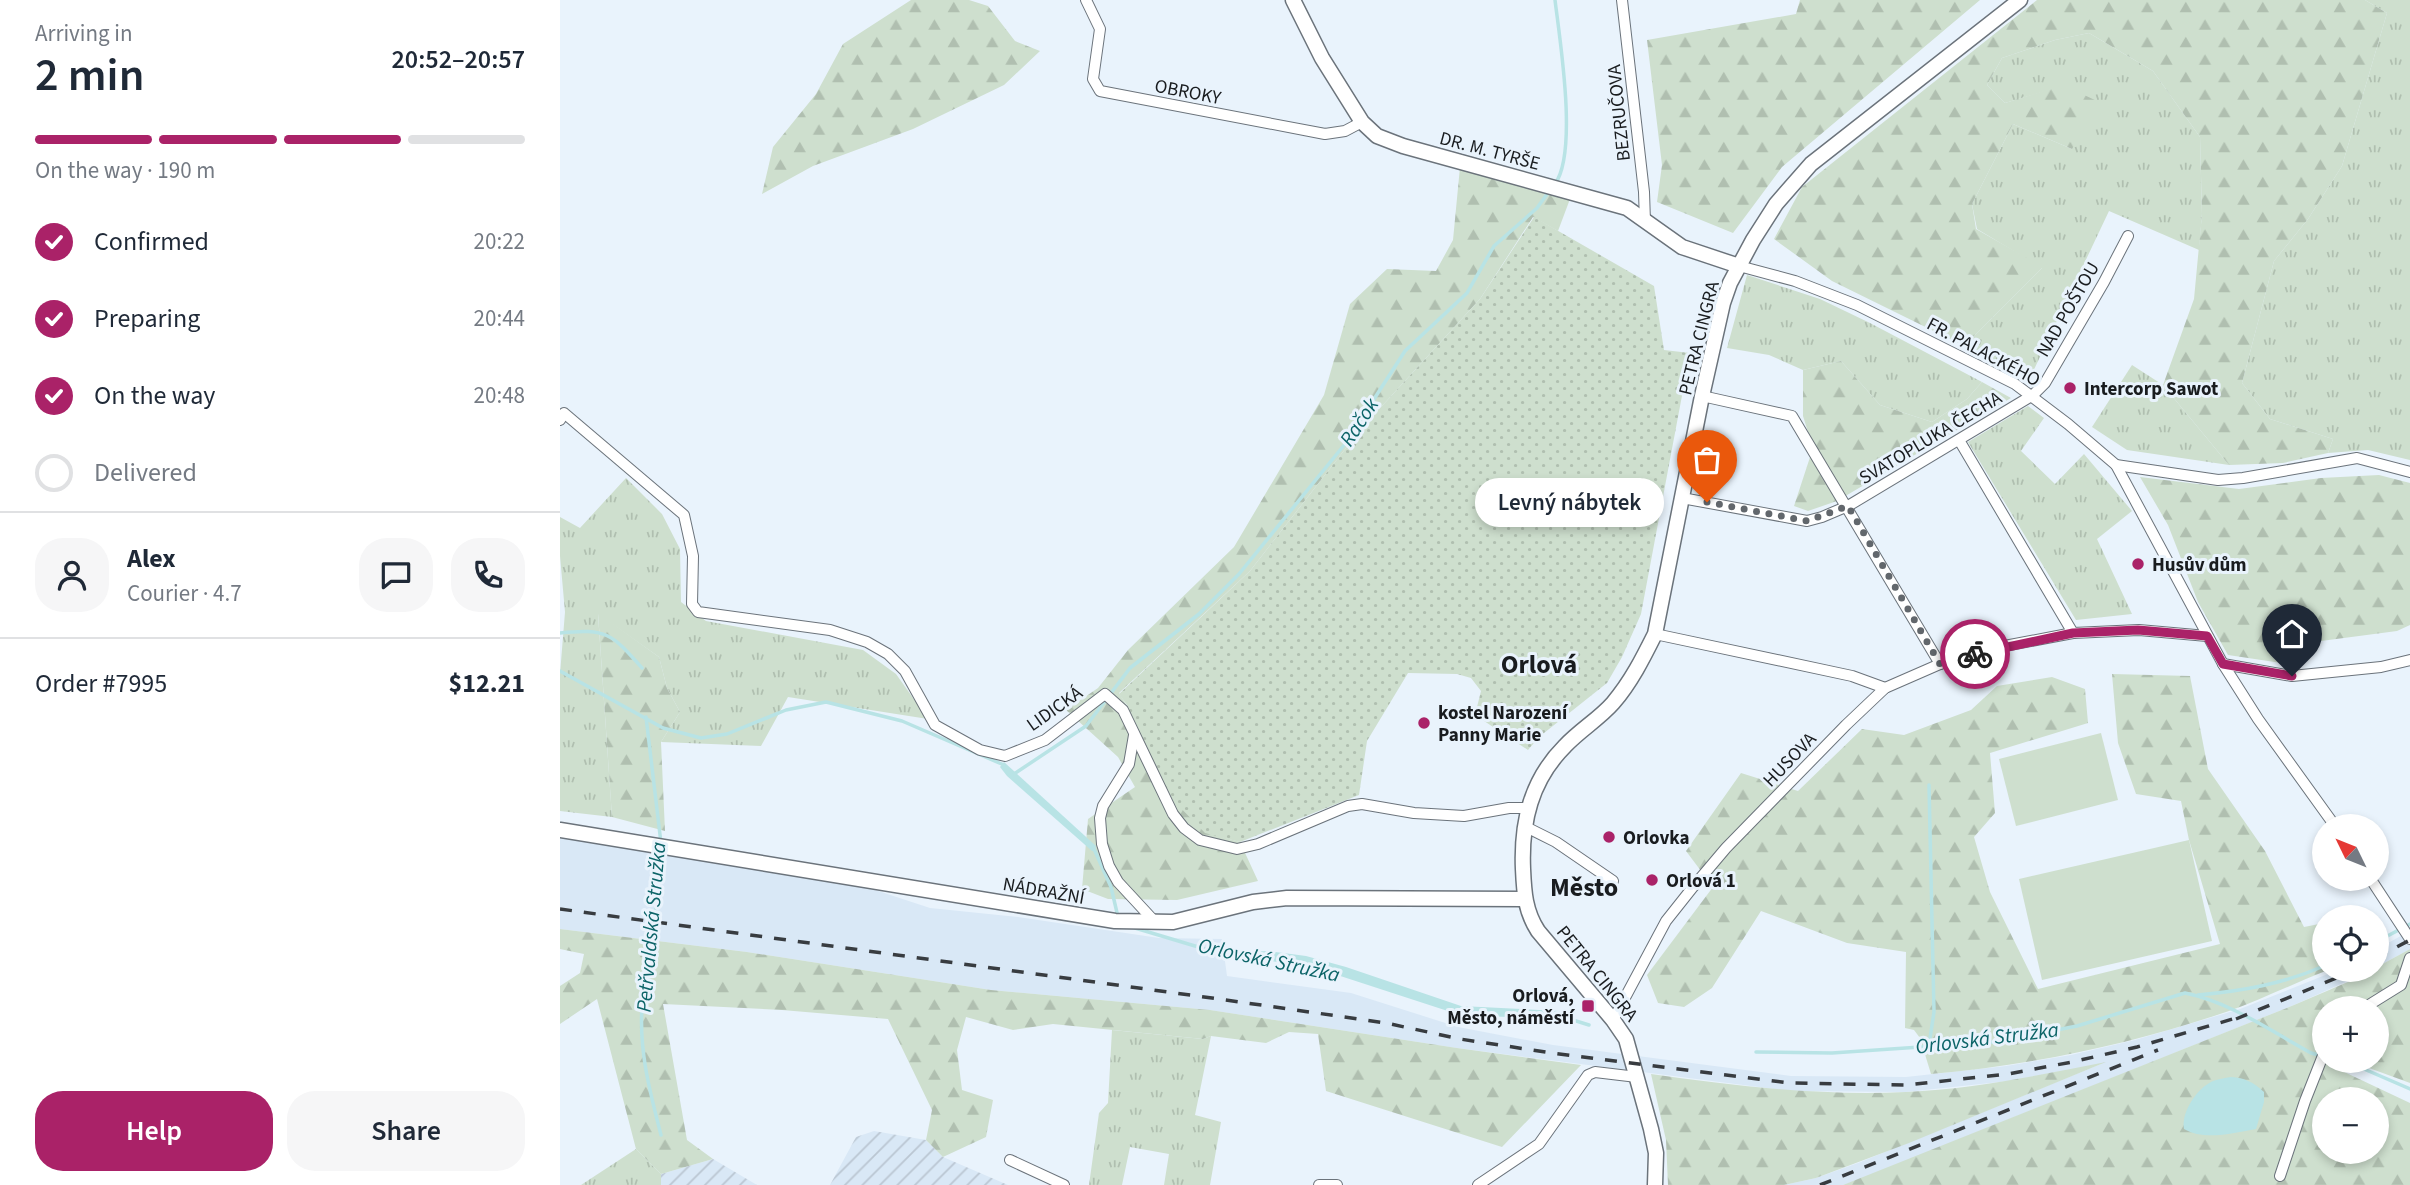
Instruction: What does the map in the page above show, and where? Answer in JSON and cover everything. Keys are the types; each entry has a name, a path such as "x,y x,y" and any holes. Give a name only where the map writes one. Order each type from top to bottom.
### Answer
{"street":[{"name":"OBROKY","path":"1086,0 1100,29 1093,79 1100,91 1325,134 1345,131 1362,122"},
{"name":"DR. M. TYRŠE","path":"1293,0 1317,48 1362,122 1369,130 1389,142 1627,208 1682,247 1739,266"},
{"name":"BEZRUČOVA","path":"1622,0 1645,222"},
{"name":"PETRA CINGRA","path":"1655,1185 1656,1153 1626,1039 1528,915 1524,899 1522,849 1528,808 1546,768 1566,745 1613,704 1642,662 1655,634 1723,303 1739,266 1776,204 1811,164 2020,0"},
{"name":"NAD POŠTOU","path":"2033,395 2045,383 2128,236"},
{"name":"FR. PALACKÉHO","path":"1739,266 1795,281 1857,305 1997,375 2033,395 2116,465 2223,664 2258,719 2326,814"},
{"name":"SVATOPLUKA ČECHA","path":"1682,498 1807,521 1848,506 2033,395"},
{"path":"1702,396 1792,416 1940,664"},
{"name":"LIDICKÁ","path":"560,420 564,413 684,515 693,556 692,604 698,612 830,630 867,642 888,654 905,671 935,725 980,750 1005,756 1045,740 1105,694 1123,710 1173,814 1184,828 1200,840 1237,849 1258,844 1348,806 1362,804 1414,813 1464,816 1509,808 1528,808"},
{"path":"1959,440 2073,633"},
{"path":"2116,465 2218,480 2357,458 2410,472"},
{"name":"HUSOVA","path":"1613,1020 1666,921 1693,887 1726,848 1885,688 1940,664 1994,648 2073,633 2138,630 2207,636"},
{"path":"1655,634 1853,676 1885,688"},
{"path":"2223,664 2292,676 2381,667 2410,660"},
{"path":"1134,735 1129,764 1103,806 1100,818 1102,844 1118,882 1156,923"},
{"path":"1524,826 1556,842 1613,881 1611,883"},
{"name":"NÁDRAŽNÍ","path":"560,830 1115,921 1173,922 1280,898 1524,899"},
{"path":"2379,891 2410,939"},
{"path":"2383,996 2401,985 2410,958"},
{"path":"1478,1185 1539,1144 1588,1075 1595,1072 1637,1077"},
{"path":"2280,1176 2316,1073"},
{"path":"1010,1160 1064,1185"},
{"path":"1319,1185 1337,1185"}],"shaded area":[{"path":"560,837 863,886 930,908 1018,917 1159,938 1222,939 1227,976 1351,993 1458,1027 1553,1045 1791,1076 1906,1077 2006,1066 2071,1055 2135,1040 2240,1009 2312,980 2345,982 1863,1178 1843,1185 1784,1185 1816,1178 1858,1163 2101,1064 2009,1081 1906,1092 1790,1091 1457,1048 1210,1010 991,990 747,952 560,929"},
{"path":"2410,931 2410,949 2389,960 2389,942"},
{"path":"874,1131 926,1140 943,1157 1008,1185 830,1185 856,1137"},
{"path":"713,1159 757,1185 661,1185 661,1174"}],"green space":[{"path":"911,0 969,0 988,6 1015,41 1040,51 1004,85 913,129 813,166 762,194 773,147 816,94 843,44"},
{"path":"1800,0 1980,0 1782,167 1733,233 1657,202 1662,165 1647,40 1796,14"},
{"path":"2037,0 2365,0 2387,13 2342,166 2308,219 2274,261 2242,383 2270,419 2333,439 2328,453 2283,463 2229,465 2163,385 2194,299 2202,214 2200,137 2153,71 2089,33 2055,40 2002,58 1987,85 2005,103 2063,85 2099,102 2072,149 2013,124 1972,204 1976,229 2043,267 1964,346 1832,281 1774,239 1802,187"},
{"path":"2365,0 2410,0 2410,460 2368,450 2328,453 2333,439 2270,419 2242,383 2274,261 2308,219 2342,166 2387,13"},
{"path":"2089,33 2153,71 2200,137 2202,214 2199,250 2109,211 2030,378 1964,346 2042,268 1977,229 1972,204 2013,124 2072,149 2063,86 2005,103 1987,85 2002,58 2055,40"},
{"path":"1460,167 1570,199 1558,231 1533,217 1480,299 1360,430 1250,571 1119,693 1205,832 1240,842 1258,881 1177,900 1108,899 1082,889 1088,819 1135,787 1118,757 1066,710 1098,688 1128,650 1234,547 1324,395 1350,304 1387,269 1436,271 1453,240"},
{"path":"1534,217 1654,286 1664,350 1690,353 1641,614 1622,657 1607,683 1539,737 1528,750 1475,715 1481,691 1471,678 1457,674 1408,673 1367,741 1359,795 1240,842 1205,833 1172,799 1127,705 1119,694 1250,571 1360,430 1480,299"},
{"path":"1747,275 1820,299 1982,382 1967,399 1932,422 1880,405 1841,361 1803,370 1769,355 1727,348"},
{"path":"1841,361 1880,405 1932,422 1967,399 1982,382 2011,398 1837,501 1808,511 1794,506 1813,448 1803,416 1803,370"},
{"path":"2132,365 2163,385 2229,465 2127,450 2092,427"},
{"path":"2028,406 2044,418 2021,451 2055,484 2084,454 2132,511 2097,539 2132,614 2076,620 1968,442"},
{"path":"2379,475 2410,483 2410,625 2397,631 2321,641 2295,665 2228,655 2198,602 2168,525 2140,477 2239,489 2321,478"},
{"path":"626,478 662,514 680,549 681,602 706,621 863,650 896,674 928,719 788,697 761,746 661,742 680,712 667,688 659,657 598,614 612,817 560,811 560,674 565,612 560,517 580,528"},
{"path":"598,613 659,657 667,688 680,712 661,742 665,831 612,817"},
{"path":"2112,674 2190,676 2208,769 2265,851 2304,927 2312,925 2312,977 2229,1011 2119,1043 2045,1059 1931,1074 1920,1038 1914,1030 1905,1028 1906,952 1847,943 1761,911 1712,988 1684,1007 1658,1003 1647,975 1713,887 1686,851 1741,773 1798,791 1862,729 1904,735 1971,710 1997,686 2052,677 2085,689 2088,723 1990,753 1995,813 1974,837 1990,892 2038,989 2220,944 2189,840 2181,801 2136,794 2118,743"},
{"path":"2101,733 2118,800 2016,826 1999,759"},
{"path":"2189,840 2212,941 2042,980 2019,879"},
{"path":"560,929 747,952 991,990 1210,1010 1581,1065 1502,1147 1326,1091 1318,1034 1289,1032 1266,1043 1053,1024 1013,1030 966,1017 957,1050 962,1090 993,1100 986,1137 943,1157 926,1140 932,1110 888,1019 663,1004 687,1140 713,1159 661,1174 636,1149 597,999 560,1024 560,986 580,973 584,954 560,949"},
{"path":"2410,949 2410,1083 2383,1073 2389,1073 2389,996 2315,996 2348,982 2389,982 2389,960"},
{"path":"2312,997 2312,1073 2346,1073 2376,1087 2312,1087 2312,1164 2389,1164 2389,1093 2410,1103 2410,1185 1843,1185"},
{"path":"1112,1030 1203,1039 1211,1036 1195,1115 1221,1122 1210,1185 1164,1185 1169,1154 1130,1147 1122,1185 1089,1185 1099,1113 1108,1103"},
{"path":"2106,1062 1909,1143 1816,1178 1784,1185 1668,1185 1666,1140 1651,1074 1778,1089 1874,1093 1982,1085"},
{"path":"636,1149 661,1174 661,1185 581,1185"}],"water":[{"path":"1004,762 1096,846 1095,850 1092,851 1007,776 1000,767"},
{"path":"1268,951 1306,956 1346,967 1461,1006 1560,1011 1559,1019 1460,1015 1325,971 1255,958 1246,959 1246,952"},
{"path":"2231,1077 2249,1081 2264,1092 2264,1102 2256,1129 2201,1135 2184,1129 2185,1115 2201,1089 2213,1081"}],"waterway":[{"name":"Račok","path":"1555,0 1566,95 1566,123 1562,169 1555,184"},
{"name":"Račok","path":"1014,774 1086,726 1130,668 1199,614 1239,574 1345,444 1405,351 1467,293 1494,246 1537,208 1550,190"},
{"path":"560,633 588,632 607,636 623,647 642,668"},
{"name":"Orlovská Stružka","path":"560,671 663,728 701,738 727,734 786,710 826,702 902,721 1004,765"},
{"name":"Petřvaldská Stružka","path":"646,717 661,843"},
{"path":"1929,785 1934,1012 1929,1045"},
{"name":"Orlovská Stružka","path":"1094,849 1111,887 1118,917"},
{"name":"Petřvaldská Stružka","path":"661,1135 646,1072 642,1024 644,988 662,851"},
{"path":"2389,935 2410,924"},
{"name":"Orlovská Stružka","path":"1135,928 1235,958 1249,958"},
{"path":"2198,995 2262,986 2312,971"},
{"name":"Orlovská Stružka","path":"1756,1052 1832,1053 1994,1042 2077,1026 2185,993 2234,1010 2312,1053"},
{"name":"Orlovská Stružka","path":"1557,1015 1589,1025"},
{"name":"Orlovská Stružka","path":"2373,1073 2410,1089"}],"railway":[{"path":"560,909 1386,1023 1460,1039 1552,1053 1790,1083 1906,1085 2008,1074 2137,1047 2243,1016"},
{"path":"2389,951 2410,940"},
{"path":"2236,1019 2327,982"},
{"path":"1820,1185 2158,1050"}],"way so far":[{"path":"1707,502 1807,521 1848,506 1940,664 1975,654"}],"place":[{"name":"Intercorp Sawot","path":"2070,388"},
{"name":"Levný nábytek","path":"1707,502"},
{"name":"Husův dům","path":"2138,564"},
{"name":"kostel Narození Panny Marie","path":"1424,723"},
{"name":"Orlovka","path":"1609,837"},
{"name":"Orlová 1","path":"1652,880"},
{"name":"Orlová, Město, náměstí","path":"1588,1006"}],"district":[{"name":"Orlová","path":"1539,664"},
{"name":"Město","path":"1584,887"}],"route":[{"path":"1975,654 2073,633 2138,630 2207,636 2223,664 2292,676"}]}
